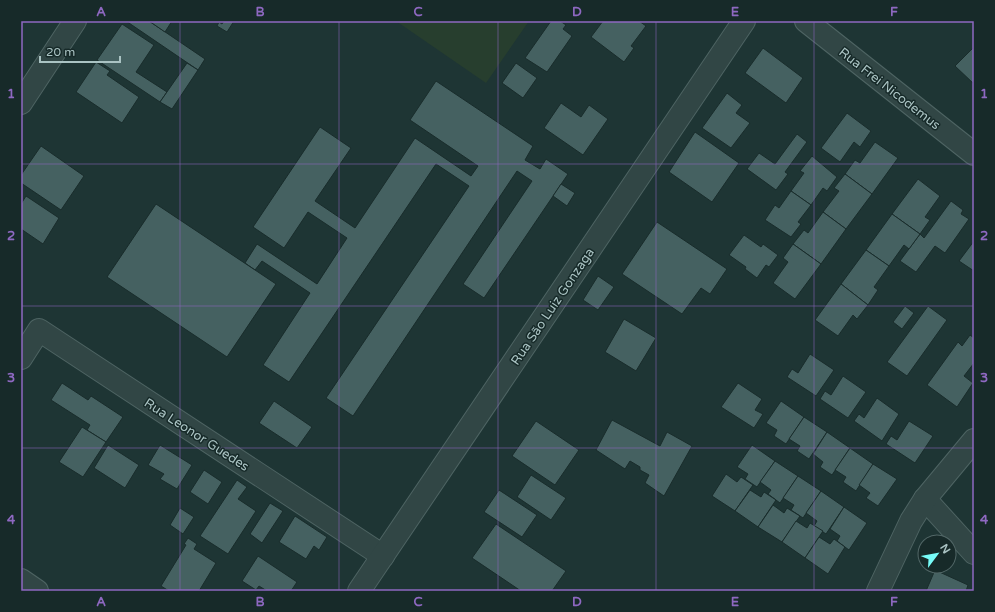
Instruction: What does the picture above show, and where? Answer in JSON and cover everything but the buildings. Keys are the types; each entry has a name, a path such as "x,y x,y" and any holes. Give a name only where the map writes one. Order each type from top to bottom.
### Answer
{"street":[{"path":"21,103 75,21"},
{"name":"Rua São Luiz Gonzaga","path":"359,591 744,21"},
{"name":"Rua Frei Nicodemus","path":"806,21 974,154"},
{"name":"Rua Leonor Guedes","path":"21,358 39,330 383,556"},
{"path":"878,591 911,521 925,499 974,440"},
{"path":"925,499 974,553"},
{"path":"21,580 37,591"}],"green space":[{"path":"396,21 529,21 486,83"}]}
